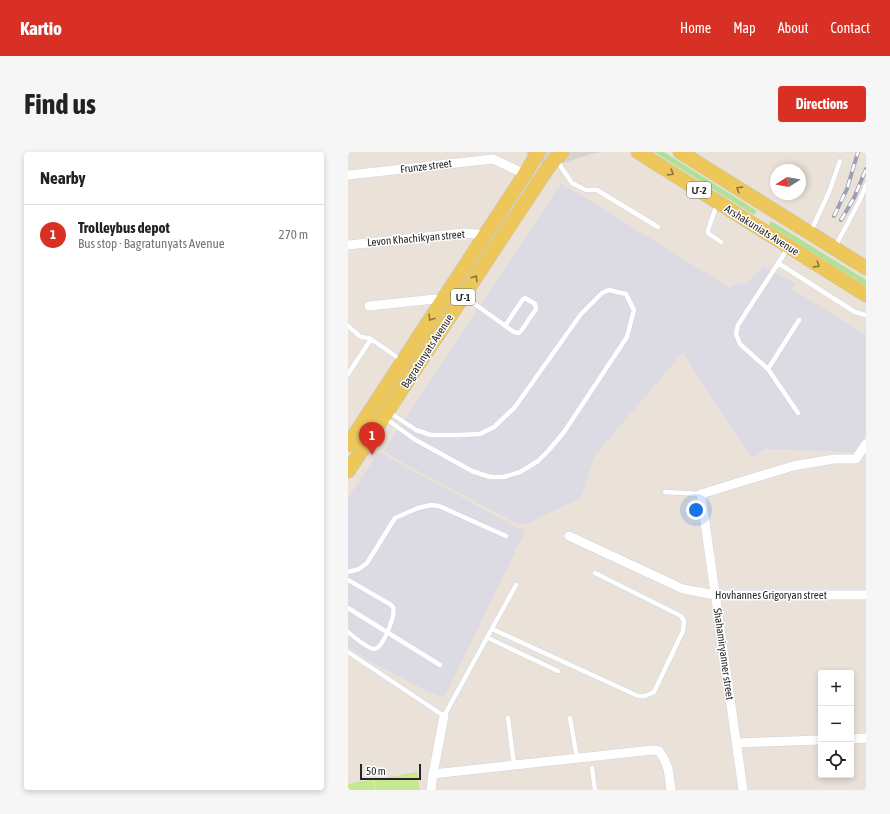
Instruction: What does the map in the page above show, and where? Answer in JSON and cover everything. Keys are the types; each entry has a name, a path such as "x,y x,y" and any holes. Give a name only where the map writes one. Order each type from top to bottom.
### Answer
{"main road":[{"name":"Bagratunyats Avenue","path":"349,440 403,361 538,152"},
{"name":"Arshakuniats Avenue","path":"638,152 866,296"},
{"name":"Bagratunyats Avenue","path":"348,471 549,166 560,154"},
{"name":"Arshakuniats Avenue","path":"689,154 772,210 866,268"},
{"path":"760,229 760,216 765,212 772,210"}],"street":[{"path":"485,152 493,159 525,174"},
{"name":"Frunze street","path":"348,175 493,159"},
{"name":"Levon Khachikyan street","path":"348,245 464,233 477,234 484,237"},
{"path":"369,306 435,299 441,303"},
{"path":"701,494 793,466 834,459 856,459 866,444"},
{"name":"Shahamiryanner street","path":"701,494 743,790"},
{"name":"Hovhannes Grigoryan street","path":"569,536 682,589 715,595 866,594"},
{"path":"431,790 444,716"},
{"path":"854,739 866,738"},
{"path":"737,743 818,740"},
{"path":"433,774 652,750 659,751 664,758 668,767 670,790"}],"lane":[{"path":"560,154 561,167 572,183 586,190 597,190 658,227"},
{"path":"810,233 829,192 840,161"},
{"path":"834,249 860,200 866,185"},
{"path":"718,203 708,233 721,242"},
{"path":"788,247 738,325 736,334 740,344 768,369 798,413"},
{"path":"778,263 855,312 866,315"},
{"path":"608,290 626,294 634,310 627,336 564,432 538,461 520,472 504,477 490,477 472,471 414,439 386,414 431,436 480,434 494,427 515,407 581,314 602,293 608,290"},
{"path":"463,296 505,326 514,332 520,333 536,309 535,304 525,298 523,299 505,326"},
{"path":"768,369 799,320"},
{"path":"348,326 361,337 368,338 403,361"},
{"path":"348,374 371,340"},
{"path":"665,492 701,494"},
{"path":"348,572 359,569 367,563 395,518 418,508 431,505 439,506 506,536"},
{"path":"492,629 638,696 646,696 654,692 683,631 684,621 681,616 595,573"},
{"path":"348,580 388,603 393,607 394,613 388,633 375,649 370,648 348,632"},
{"path":"348,652 444,716 516,585"},
{"path":"348,608 440,665"},
{"path":"488,638 558,671"},
{"path":"508,718 514,765"},
{"path":"570,718 577,758"},
{"path":"592,768 595,790"}],"shaded area":[{"path":"527,152 602,152 566,162 551,171 526,154"},
{"path":"561,183 730,288 738,282 744,285 764,266 796,284 792,289 866,335 866,434 854,452 765,449 753,458 718,408 683,352 595,455 581,498 538,518 533,522 519,525 384,451"},
{"path":"379,452 518,528 526,529 444,698 375,664 348,647 348,498"}],"green space":[{"path":"654,152 664,152 757,211 754,215"},
{"path":"771,221 866,280 866,286 769,225"},
{"path":"417,772 420,790 376,790 374,780"},
{"path":"373,779 375,790 348,790 348,784"}],"railway":[{"path":"834,216 847,189 858,152"},
{"path":"841,220 854,198 866,169"}],"place":[{"name":"Trolleybus depot","path":"372,455"}]}
